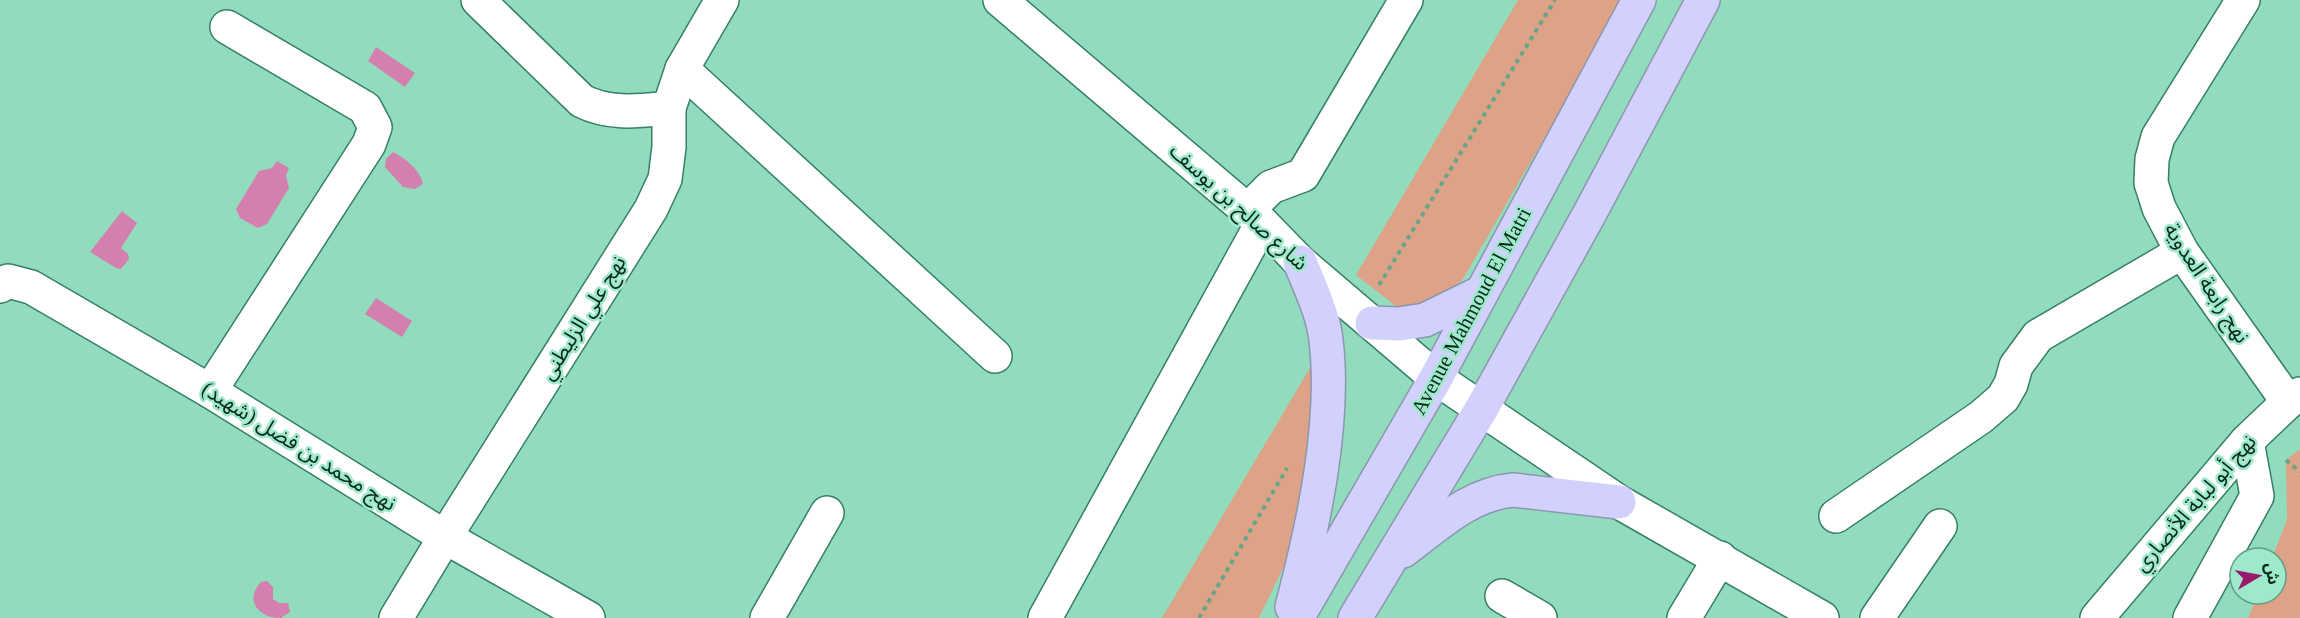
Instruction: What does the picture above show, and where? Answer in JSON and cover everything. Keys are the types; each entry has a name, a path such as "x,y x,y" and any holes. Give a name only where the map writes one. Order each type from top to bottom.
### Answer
{"highway":[{"name":"Avenue Mahmoud El Matri","path":"1297,618 1436,378 1639,0"},
{"path":"1355,618 1482,408 1591,211 1703,0"},
{"path":"1289,618 1315,508 1323,450 1328,381 1326,338 1315,300 1300,262"},
{"path":"1372,323 1400,324 1425,320 1482,292"},
{"path":"1387,563 1474,499 1496,491 1513,490 1619,502"}],"street":[{"path":"478,0 582,101 602,110 614,111 669,108"},
{"name":"نهج علي الزليطني","path":"396,618 651,209 665,179 669,147 669,108 682,69 722,0"},
{"name":"شارع صالح بن يوسف","path":"1000,0 1255,217 1300,262 1436,378 1619,502 1822,618"},
{"path":"1045,618 1271,186 1303,175 1406,0"},
{"name":"نهج رابعة العدوية","path":"2243,0 2158,137 2152,159 2151,183 2159,208 2182,252 2294,398"},
{"path":"210,391 369,144 375,127 365,108 227,27"},
{"path":"682,69 995,356"},
{"path":"1836,516 1981,417 2003,398 2011,384 2016,366 2038,336 2182,252"},
{"name":"نهج محمد بن فضل (شهيد)","path":"4,284 31,286 210,391 445,537 588,618"},
{"name":"نهج أبو لبابة الأنصاري","path":"2097,618 2247,441 2294,398"},
{"path":"2190,618 2257,496 2247,441"},
{"path":"767,618 826,513"},
{"path":"1877,618 1940,526"},
{"path":"1684,618 1720,558"},
{"path":"1502,596 1540,618"}],"path":[{"path":"2286,460 2300,472"}],"shaded area":[{"path":"1518,0 1624,0 1463,279 1434,305 1401,310 1356,275"},
{"path":"376,47 415,73 405,87 368,61"},
{"path":"393,152 411,165 419,174 423,184 415,189 403,187 385,167 386,159"},
{"path":"277,161 289,168 286,176 289,188 267,224 258,228 240,218 236,209 259,171 272,168"},
{"path":"122,211 137,223 121,248 128,254 129,259 121,269 90,252"},
{"path":"376,298 412,321 402,337 365,314"},
{"path":"1314,361 1308,469 1287,560 1259,618 1162,618"},
{"path":"2300,449 2300,618 2248,618 2253,606 2288,606 2288,546 2277,546 2287,520 2286,460"},
{"path":"267,581 273,587 273,599 279,603 288,603 290,612 281,618 266,615 256,607 254,595 256,589 261,582"}]}
